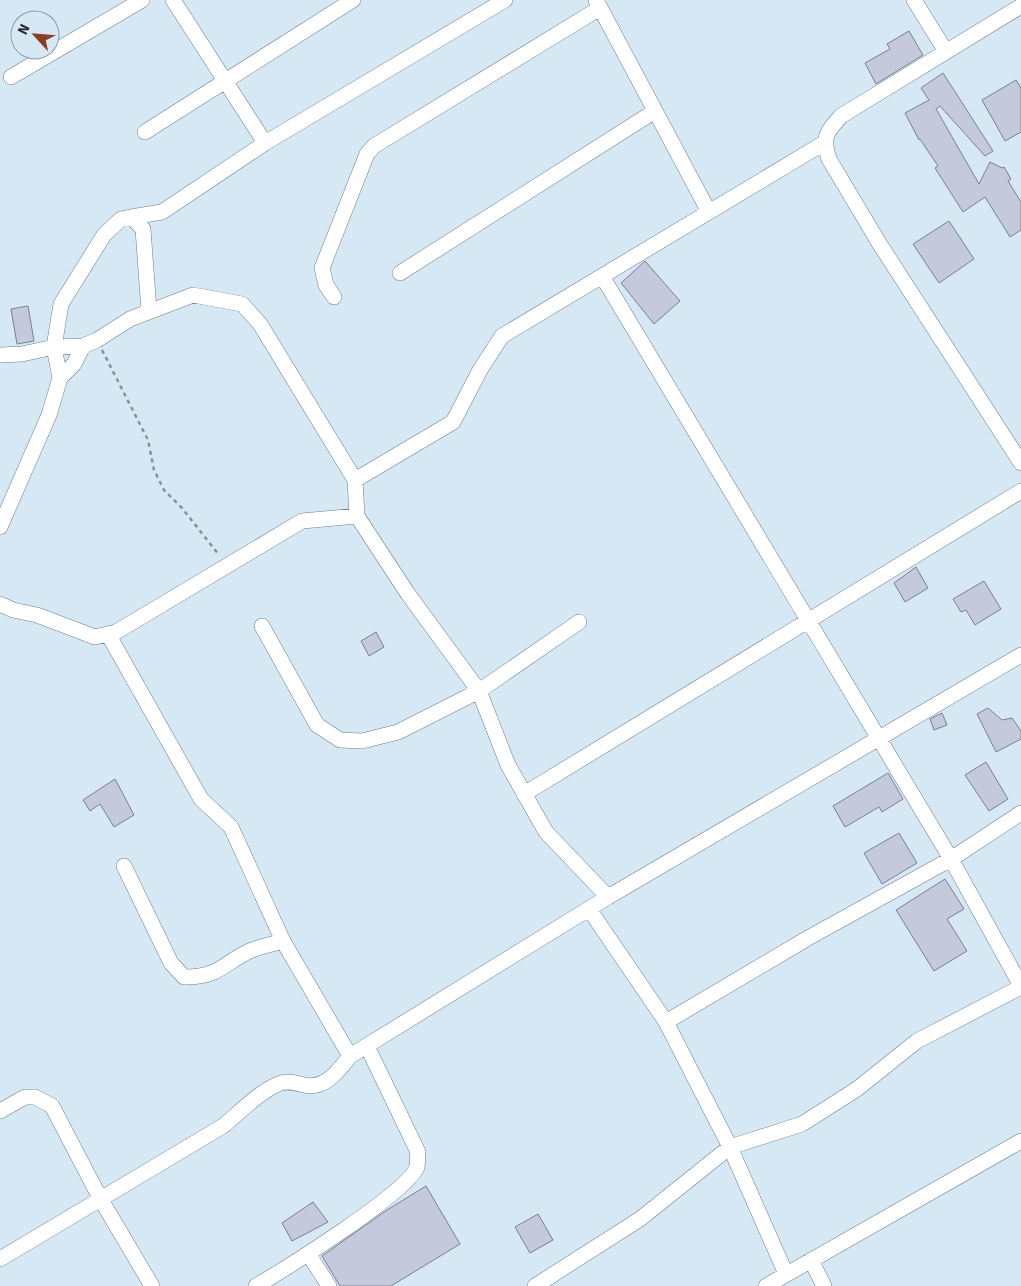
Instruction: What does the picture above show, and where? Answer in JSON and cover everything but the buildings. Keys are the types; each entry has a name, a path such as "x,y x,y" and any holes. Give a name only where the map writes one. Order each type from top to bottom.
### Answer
{"street":[{"path":"11,77 142,0"},
{"path":"173,0 265,143"},
{"path":"145,132 224,80 353,0"},
{"path":"0,526 49,415 60,378 54,347 62,304 104,236 121,219 162,212 265,143 505,0"},
{"path":"914,0 945,50"},
{"path":"334,297 326,285 322,268 367,154 374,146 598,4 709,212"},
{"path":"1021,6 945,50 840,116 827,132 824,144 829,159 879,243 1021,463"},
{"path":"400,273 655,111"},
{"path":"355,480 453,422 480,370 502,336 824,144"},
{"path":"131,217 143,229 148,312"},
{"path":"536,1286 640,1220 730,1147 802,1124 857,1089 917,1041 1021,986 951,859 602,276"},
{"path":"60,378 74,364 90,343 130,319 193,295 242,304 260,324 355,480 357,516 408,594 480,691 508,765 546,832 608,897"},
{"path":"0,355 22,354 54,347 90,343"},
{"path":"524,794 808,619 1021,491"},
{"path":"0,604 12,610 36,615 95,637 108,634 116,632 302,521 357,516"},
{"path":"262,626 317,725 340,740 362,741 398,732 480,691 579,622"},
{"path":"108,634 201,799 231,827 283,941 350,1056"},
{"path":"0,1259 223,1126 254,1100 279,1084 294,1082 307,1086 334,1077 350,1056 608,897 1021,655"},
{"path":"666,1022 808,938 951,859 1021,813"},
{"path":"124,866 171,963 184,977 200,978 223,969 251,950 283,941"},
{"path":"589,909 666,1022 730,1147 786,1274"},
{"path":"256,1286 308,1255 400,1187 416,1168 418,1152 367,1046"},
{"path":"0,1111 25,1097 35,1097 52,1106 100,1198 152,1286"},
{"path":"766,1286 1021,1141"},
{"path":"308,1255 329,1286"},
{"path":"811,1260 824,1286"}],"path":[{"path":"90,343 148,440 154,470 164,490 182,508 226,565"}]}
